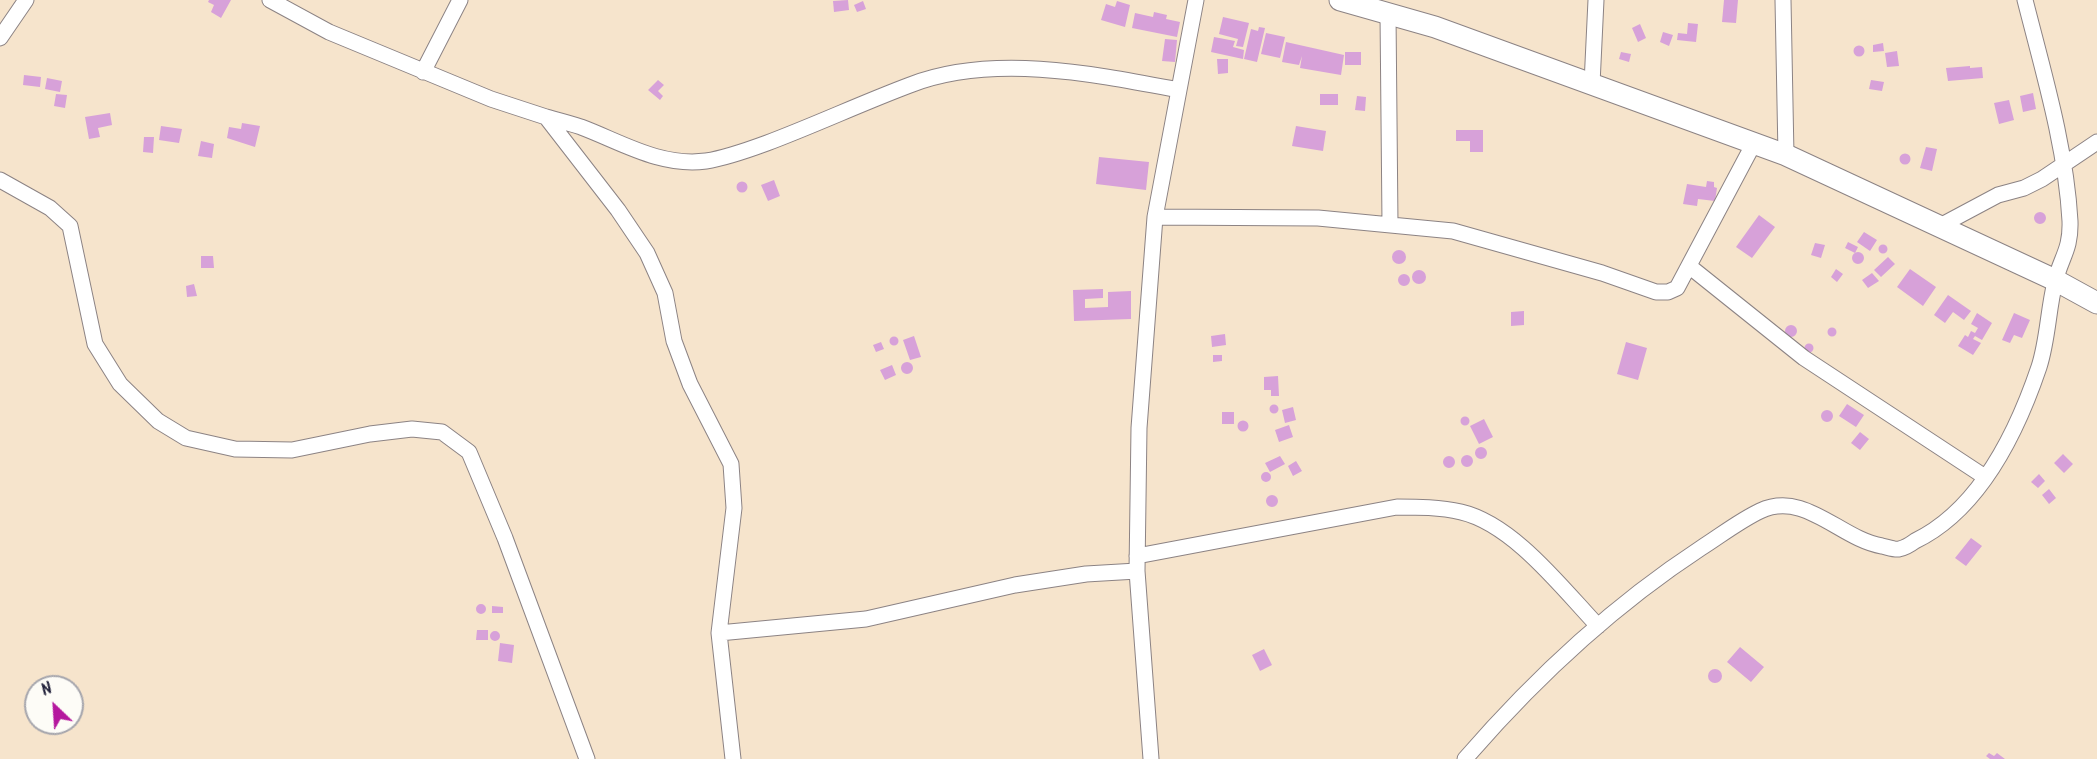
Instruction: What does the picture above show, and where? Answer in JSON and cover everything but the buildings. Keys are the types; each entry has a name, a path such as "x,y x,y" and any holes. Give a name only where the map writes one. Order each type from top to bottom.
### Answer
{"main road":[{"path":"1340,0 1435,27 1786,155 2055,280 2097,303"}],"street":[{"path":"0,38 26,0"},
{"path":"270,0 329,32 423,72 546,117 580,126 640,153 670,160 705,161 748,150 827,121 911,84 956,73 1015,69 1068,71 1179,90"},
{"path":"423,72 460,0"},
{"path":"1151,759 1137,563 1139,428 1155,217 1196,0"},
{"path":"1592,84 1596,0"},
{"path":"1783,0 1786,155"},
{"path":"1465,759 1515,701 1598,626 1655,579 1759,512 1779,504 1799,508 1872,544 1900,549 1932,533 1964,504 1985,477 2016,423 2039,367 2049,328 2055,280 2068,249 2070,222 2063,163 2025,0"},
{"path":"1388,14 1390,224"},
{"path":"546,117 618,210 647,253 665,293 674,341 690,384 731,464 734,508 719,633 733,759"},
{"path":"1938,227 1998,195 2024,188 2097,142"},
{"path":"1155,217 1318,218 1453,231 1602,273 1656,292 1668,292 1677,288 1754,143"},
{"path":"0,180 50,208 70,226 95,344 120,384 158,421 186,438 235,449 292,450 370,434 412,429 442,432 469,452 505,538 586,759"},
{"path":"1689,266 1804,358 1985,477"},
{"path":"719,633 866,619 1015,585 1086,574 1397,507 1432,507 1463,512 1498,528 1547,572 1598,626"}]}
